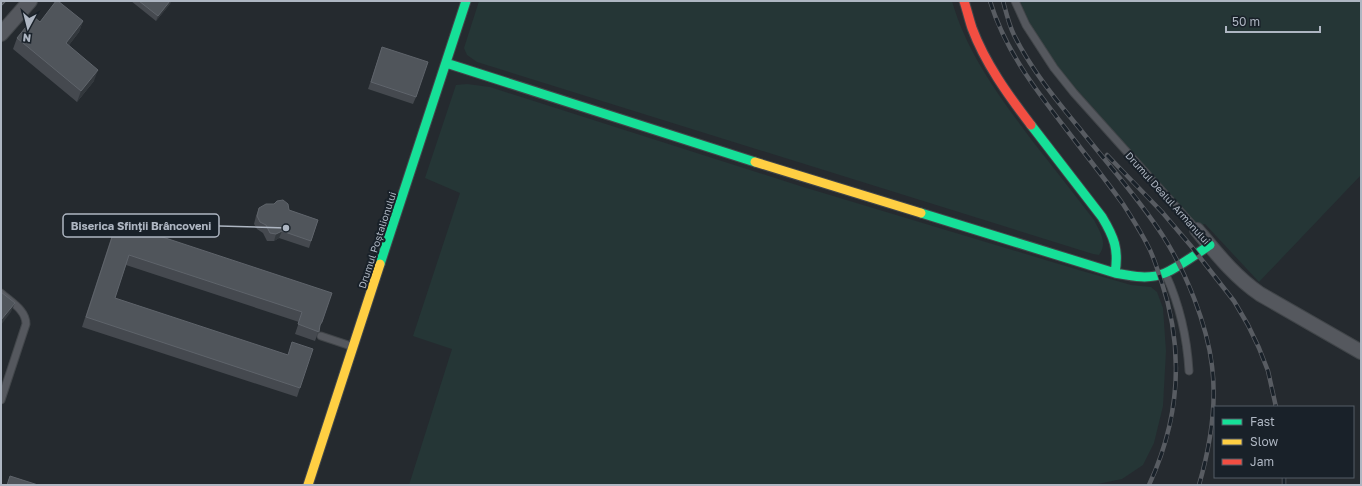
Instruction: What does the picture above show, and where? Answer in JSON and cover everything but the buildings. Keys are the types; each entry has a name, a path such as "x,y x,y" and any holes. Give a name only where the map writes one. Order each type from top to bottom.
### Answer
{"street":[{"path":"1,34 30,1"},
{"name":"Drumul Poștalionului","path":"308,485 466,1"},
{"path":"964,1 972,28 988,62 1010,97 1102,217 1112,235 1118,250 1118,261 1115,273"},
{"path":"446,63 769,166 1115,273 1144,277 1165,273 1210,245"},
{"name":"Drumul Dealul Armanului","path":"1197,230 1224,263 1248,286 1361,352"}],"lane":[{"name":"Drumul Dealul Armanului","path":"1015,1 1026,25 1054,68 1074,93 1197,230"},
{"path":"1165,273 1176,297 1183,323 1188,350 1189,371"},
{"path":"1,293 21,311 26,319 26,324 1,400"},
{"path":"321,336 353,347"}],"shaded area":[{"path":"479,1 952,1 958,21 966,39 986,75 1034,143 1094,220 1102,238 1102,251 1099,255 1093,254 477,62 467,55 464,48"},
{"path":"1020,1 1361,1 1361,175 1259,282 1205,224 1198,226 1063,74 1034,33"},
{"path":"467,84 490,87 800,186 1082,271 1131,285 1151,287 1157,292 1163,308 1166,351 1163,406 1154,443 1143,465 1122,479 1093,485 409,485 452,349 413,336 460,193 425,178 456,85"}],"railway":[{"path":"990,1 996,19 1012,52 1032,84 1123,204 1150,250 1161,280 1169,306 1174,333 1176,384 1173,409 1167,435 1149,485"},
{"path":"1003,1 1012,31 1028,60 1053,95 1154,222 1172,250 1194,299 1209,350 1212,366 1214,396 1212,426 1199,485"},
{"path":"1107,155 1162,212 1234,301 1259,348 1268,371 1276,406"},
{"path":"1284,478 1284,485"}],"traffic: fast":[{"path":"380,264 466,1"},
{"path":"446,63 755,162"},
{"path":"1031,125 1106,224 1116,250 1115,273"},
{"path":"921,213 1115,273 1134,276 1146,277 1165,273 1182,264 1210,245"}],"traffic: slow":[{"path":"755,162 921,213"},
{"path":"308,485 380,264"}],"traffic: jam":[{"path":"964,1 972,28 983,54 1031,125"}],"place":[{"name":"Biserica Sfinţii Brâncoveni","path":"286,228"}]}
